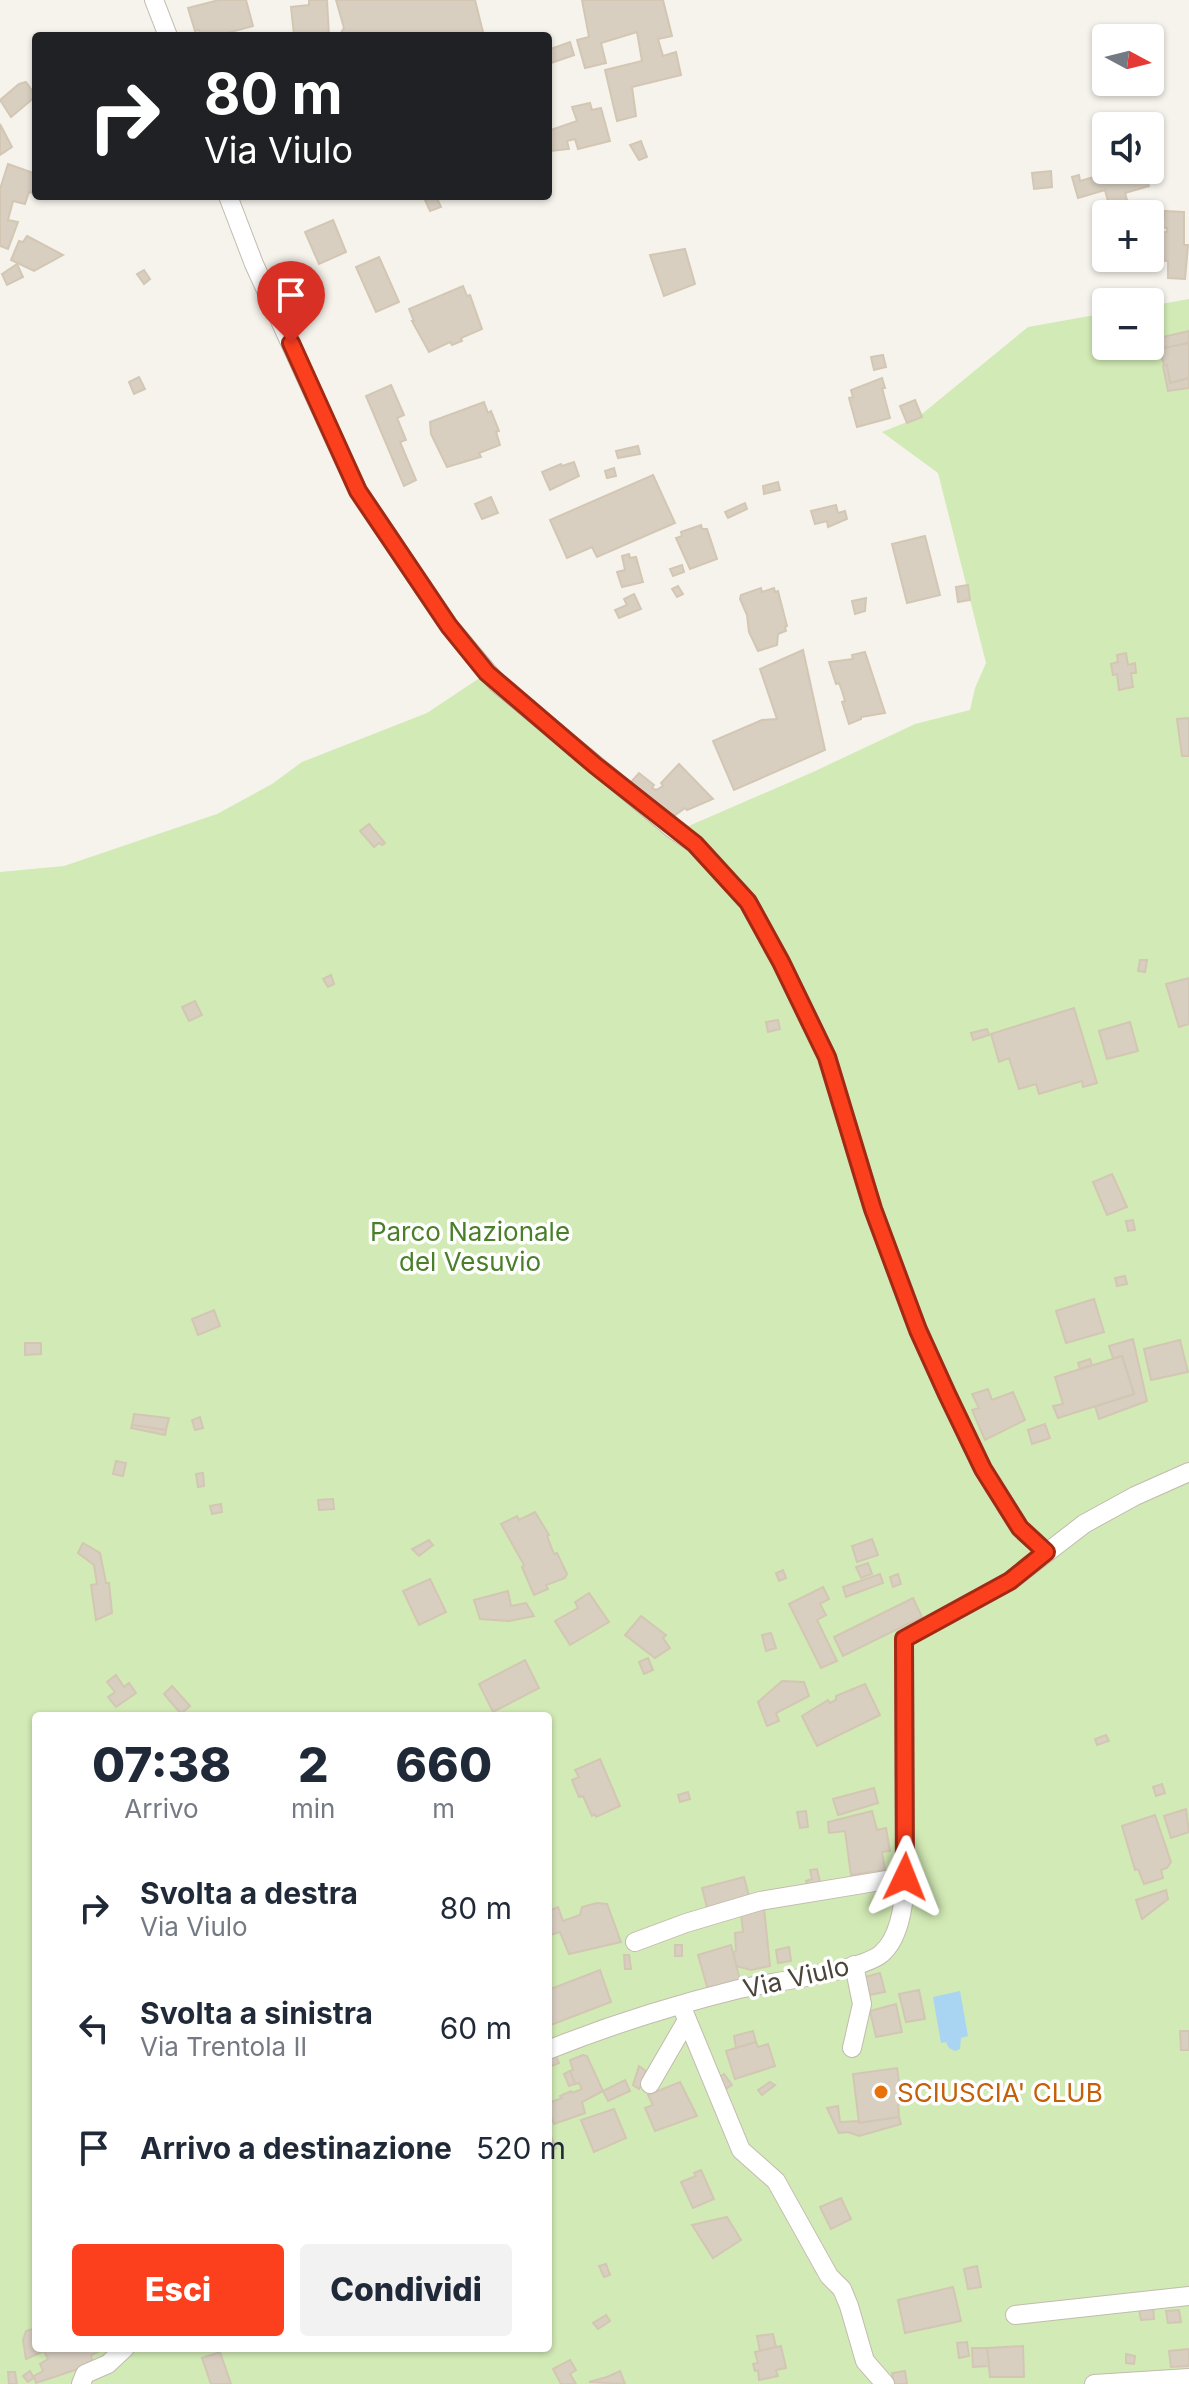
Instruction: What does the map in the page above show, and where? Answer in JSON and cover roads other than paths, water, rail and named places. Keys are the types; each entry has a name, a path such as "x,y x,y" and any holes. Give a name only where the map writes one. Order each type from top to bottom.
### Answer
{"street":[{"path":"154,0 166,32"},
{"path":"230,200 254,264 358,491 449,626 497,683 695,844 748,902 827,1057 873,1209 918,1330 947,1394 983,1469 1020,1528 1046,1552"},
{"name":"Via Viulo","path":"552,2049 649,2013 684,2012 740,1989 854,1965 881,1954 893,1937 902,1912 905,1877 904,1639 1010,1581 1084,1524 1135,1496 1189,1472"},
{"path":"635,1942 760,1901 905,1877"},
{"path":"852,2048 862,2004 854,1965"},
{"path":"650,2084 684,2012"},
{"path":"684,2012 741,2150 776,2181 829,2276 842,2289 865,2361 885,2384"},
{"path":"1015,2315 1189,2296"},
{"path":"81,2384 85,2374 108,2364 121,2352"},
{"path":"1094,2384 1189,2378"}],"water":[{"path":"960,1991 968,2036 961,2038 960,2049 955,2051 946,2042 941,2043 933,1997"}],"place":[{"name":"SCIUSCIA' CLUB","path":"881,2092"}],"park label":[{"name":"Parco Nazionale del Vesuvio","path":"470,1246"}]}
